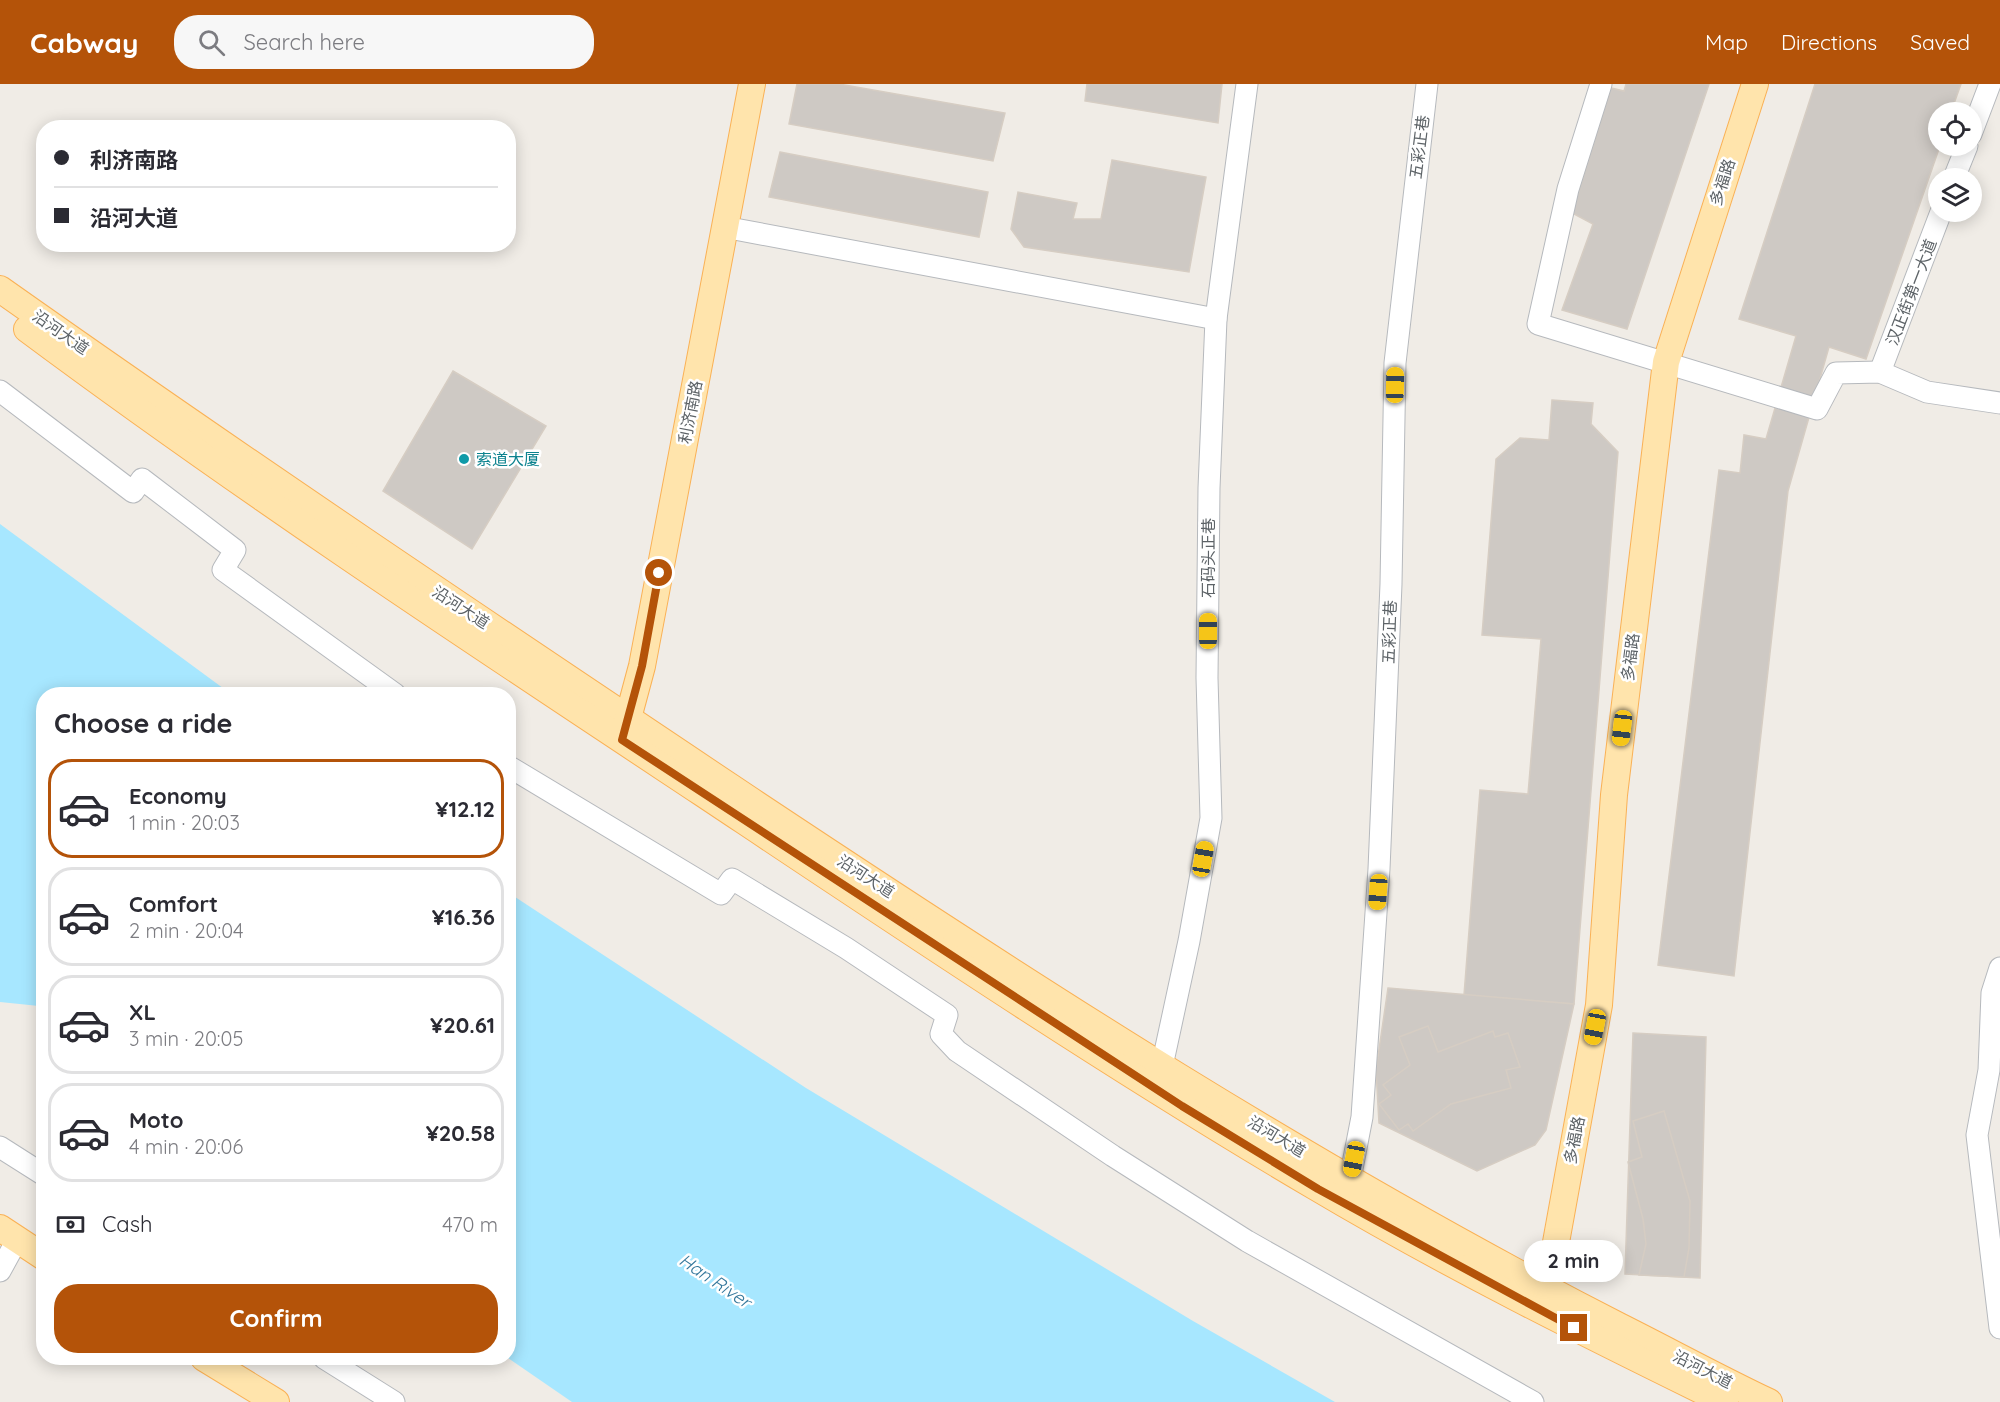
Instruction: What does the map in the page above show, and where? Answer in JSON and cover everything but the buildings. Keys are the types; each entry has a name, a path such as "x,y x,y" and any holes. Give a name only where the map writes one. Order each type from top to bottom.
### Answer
{"main road":[{"name":"利济南路","path":"625,729 642,666 753,84"},
{"name":"多福路","path":"1545,1300 1599,1005 1614,795 1666,362 1755,84"},
{"name":"沿河大道","path":"0,289 625,729 1182,1106 1318,1189 1545,1300 1769,1402"},
{"name":"沿河大道","path":"0,309 106,388 265,500 625,729 930,918 1162,1066 1545,1300 1725,1402"},
{"path":"9,1234 36,1252"},
{"path":"215,1365 276,1402"}],"street":[{"name":"石码头正巷","path":"1162,1066 1189,941 1211,818 1207,678 1209,500 1216,320 1247,84"},
{"name":"五彩正巷","path":"1350,1179 1362,1117 1379,869 1390,584 1395,363 1427,84"},
{"path":"1601,84 1568,189 1538,324 1818,409 1836,373 1880,372 1927,392 2000,403"},
{"path":"1982,105 1990,84"},
{"name":"汉正街第一大道","path":"1880,372 1937,222"},
{"path":"724,227 1216,320"},
{"path":"0,391 134,492 142,479 235,550 223,570 385,687"},
{"path":"516,771 722,894 732,879 846,948 947,1015 941,1034 957,1051 1113,1156 1247,1241 1533,1402"},
{"path":"2000,968 1992,993 1989,1070 1977,1135 2000,1328"},
{"path":"0,1147 36,1170"},
{"path":"0,1272 9,1234"},
{"path":"335,1365 394,1402"}],"water":[{"path":"0,524 221,687 36,687 36,1006 0,1002"},
{"name":"Han River","path":"516,898 806,1088 1193,1321 1335,1402 572,1402 516,1364"}],"place":[{"name":"索道大厦","path":"464,459"}],"route":[{"path":"659,573 642,666 622,740 1182,1106 1318,1189 1574,1328"}]}
